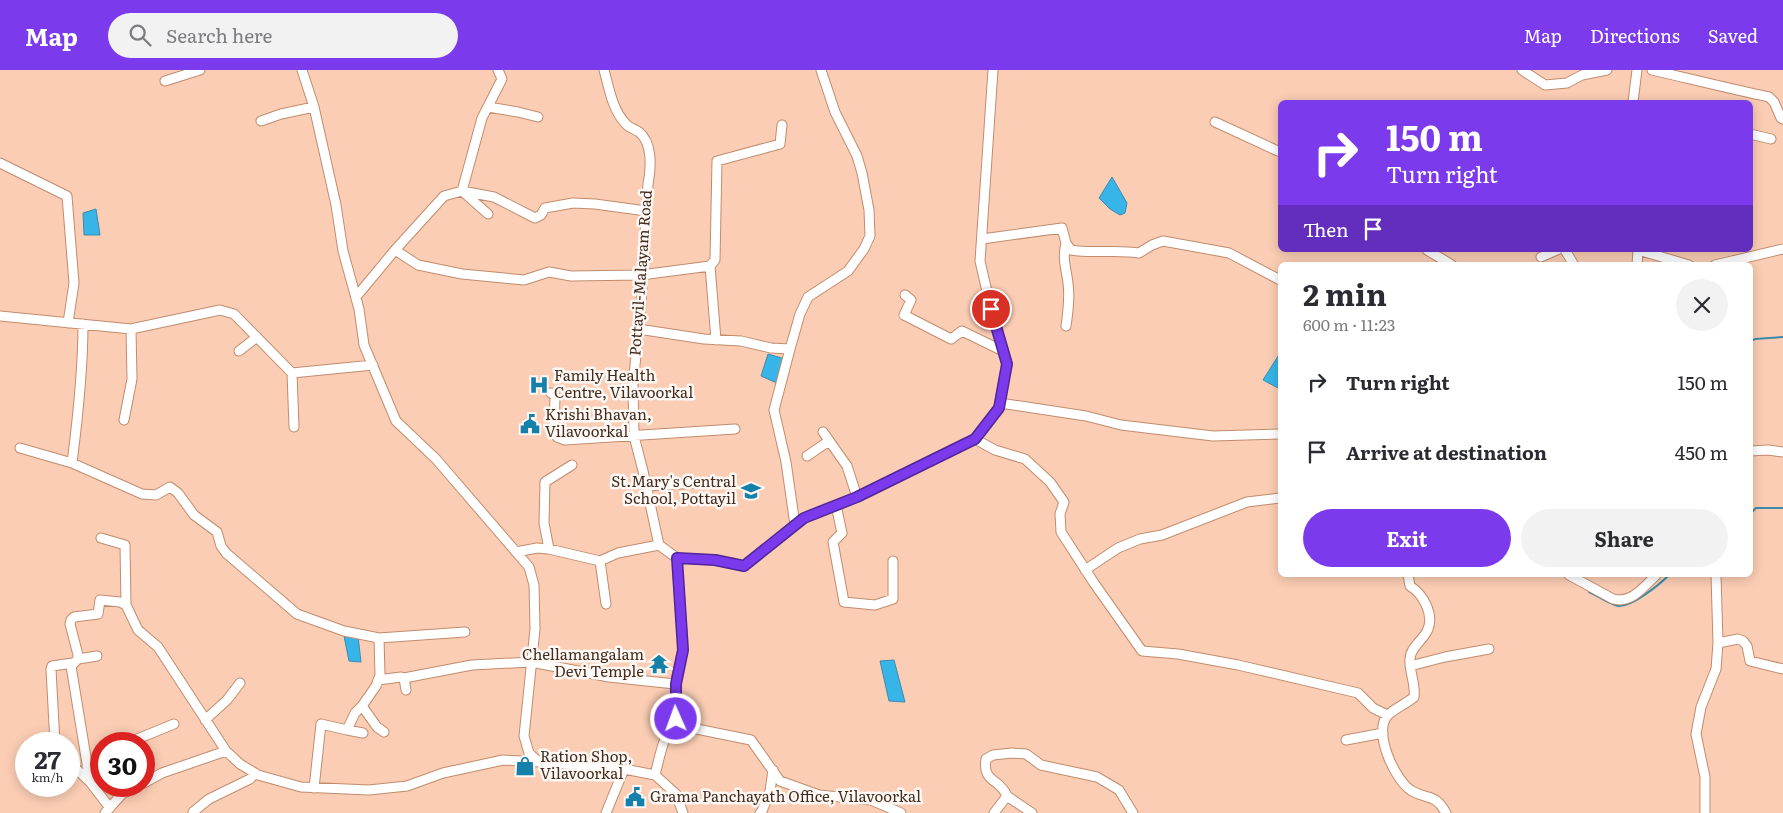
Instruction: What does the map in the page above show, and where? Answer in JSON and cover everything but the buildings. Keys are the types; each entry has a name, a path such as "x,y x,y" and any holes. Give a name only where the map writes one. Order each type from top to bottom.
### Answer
{"street":[{"path":"165,81 200,70"},
{"path":"302,70 314,107 336,205 343,251 359,309 364,346 396,421 436,459 529,567 534,585 535,629 530,662 524,736 529,753 538,762"},
{"path":"462,191 482,118 502,80 498,70"},
{"name":"Pottayil-Malayam Road","path":"604,70 609,86 609,95 617,110 626,124 641,133 647,144 650,172 633,386 634,436 659,545"},
{"path":"795,525 786,462 774,410 800,314 808,297 848,271 864,249 870,236 869,210 862,172 857,156 834,112 821,70"},
{"path":"516,552 537,548 550,549 600,561 618,554 659,545 677,558 715,560 744,566 804,518 857,497 975,439 999,408 1007,364 991,309 980,261 993,70"},
{"path":"1522,70 1544,85 1567,83 1582,75 1607,70"},
{"path":"1633,100 1637,70"},
{"path":"1652,70 1769,97 1774,102 1783,119"},
{"path":"261,121 281,114 314,107"},
{"path":"488,107 518,112 538,118"},
{"path":"1215,122 1278,151"},
{"path":"395,250 418,265 462,274 524,280 549,272 571,276 642,275 710,266 715,260 717,161 780,144 782,125"},
{"path":"1753,135 1772,139"},
{"path":"0,163 67,196 74,283 68,323"},
{"path":"356,297 444,196 462,191 494,197 535,218 541,215 545,208 573,203 646,211"},
{"path":"462,191 488,214"},
{"path":"982,239 1062,228 1066,243 1071,250 1082,252 1123,250 1139,253 1163,241 1229,253 1278,279"},
{"path":"1066,243 1063,255 1069,302 1066,326"},
{"path":"1729,262 1783,249"},
{"path":"1429,252 1447,262"},
{"path":"1541,257 1552,252"},
{"path":"1645,252 1679,262"},
{"path":"710,266 716,340"},
{"path":"905,295 911,300 904,315 951,339 962,331 1003,351"},
{"path":"0,316 131,329 220,310 234,314 292,373 294,427"},
{"path":"72,463 81,382 83,324"},
{"path":"124,420 132,379 131,329"},
{"path":"638,329 716,340 741,341 771,348 790,349"},
{"path":"239,351 257,337"},
{"path":"292,373 373,365"},
{"path":"551,393 555,396 554,429 556,437 565,440 735,429"},
{"path":"1000,403 1086,416 1121,425 1213,436 1278,434"},
{"path":"823,432 846,466 857,497"},
{"path":"975,439 995,450 1024,460 1050,482 1064,502 1060,514 1061,532 1085,570 1142,651 1178,654 1238,665 1358,693 1373,708 1387,715"},
{"path":"807,456 829,441"},
{"path":"20,448 72,463 142,494 156,495 170,487 178,493 194,515 217,532 221,546 226,554 297,614 344,632 379,638 465,632"},
{"path":"1753,451 1783,452"},
{"path":"550,549 544,523 545,482 572,465"},
{"path":"647,486 713,482"},
{"path":"1085,570 1118,548 1140,539 1170,533 1247,502 1278,498"},
{"path":"836,505 842,533 833,542 844,602 875,605 893,599 893,562"},
{"path":"101,538 126,545 126,605 138,630 158,647 226,751 240,764 255,773 301,787 369,790 407,786 443,774 504,760 624,769 655,774 676,794 683,813"},
{"path":"655,774 662,747 676,719 676,684 683,650 677,558"},
{"path":"600,561 606,604"},
{"path":"1408,577 1410,586 1416,589 1425,600 1429,628 1411,652 1410,666 1415,691 1414,697 1387,715 1383,733 1387,754 1401,779 1411,790 1436,800 1441,804 1446,813"},
{"path":"1573,577 1620,601 1626,600 1639,592 1654,577"},
{"path":"1705,813 1705,777 1696,734 1701,707 1716,669 1718,643 1716,577"},
{"path":"90,782 71,666 75,661 70,624 74,617 98,614 100,600 120,602 126,605"},
{"path":"347,730 355,713 376,686 380,675 379,638"},
{"path":"1718,643 1738,639 1747,646 1750,661 1783,669"},
{"path":"1410,666 1489,649"},
{"path":"54,732 52,666 97,656"},
{"path":"378,680 404,678 472,665 530,662 609,678 676,684"},
{"path":"404,678 406,690"},
{"path":"206,720 227,700 240,683"},
{"path":"362,706 377,727 384,732"},
{"path":"154,732 174,724"},
{"path":"314,788 321,724 362,733"},
{"path":"672,724 751,740 780,780 819,795 871,800 901,813"},
{"path":"1346,740 1383,733"},
{"path":"155,777 226,751"},
{"path":"1032,813 1007,796 1005,791 988,776 984,770 986,759 993,754 1026,754 1041,766 1097,777 1119,790 1133,813"},
{"path":"606,813 624,769"},
{"path":"760,813 770,791 773,770"},
{"path":"80,772 90,782"},
{"path":"193,812 209,799 250,779 255,773"},
{"path":"994,813 1007,796"},
{"path":"99,797 107,810 119,797"}],"water":[{"path":"1112,177 1127,203 1125,213 1120,215 1110,209 1099,198"},
{"path":"96,209 100,235 84,235 83,213"},
{"path":"768,354 785,359 777,383 761,376"},
{"path":"1278,356 1278,388 1263,380"},
{"path":"344,636 358,636 361,662 349,661"},
{"path":"894,660 905,702 889,701 880,661"}],"waterway":[{"path":"1753,340 1783,337"},
{"path":"1753,511 1756,508 1783,508"},
{"path":"1589,592 1615,605 1624,605 1645,595 1667,577"}],"place":[{"name":"Family Health Centre, Vilavoorkal","path":"539,385"},
{"name":"Krishi Bhavan, Vilavoorkal","path":"530,424"},
{"name":"St.Mary's Central School, Pottayil","path":"751,491"},
{"name":"Chellamangalam Devi Temple","path":"659,664"},
{"name":"Ration Shop, Vilavoorkal","path":"525,766"},
{"name":"Grama Panchayath Office, Vilavoorkal","path":"635,797"}],"route":[{"path":"676,719 676,684 683,650 682,611 677,558 715,560 744,566 804,518 857,497 916,470 975,439 999,408 1007,364 991,309"}]}
